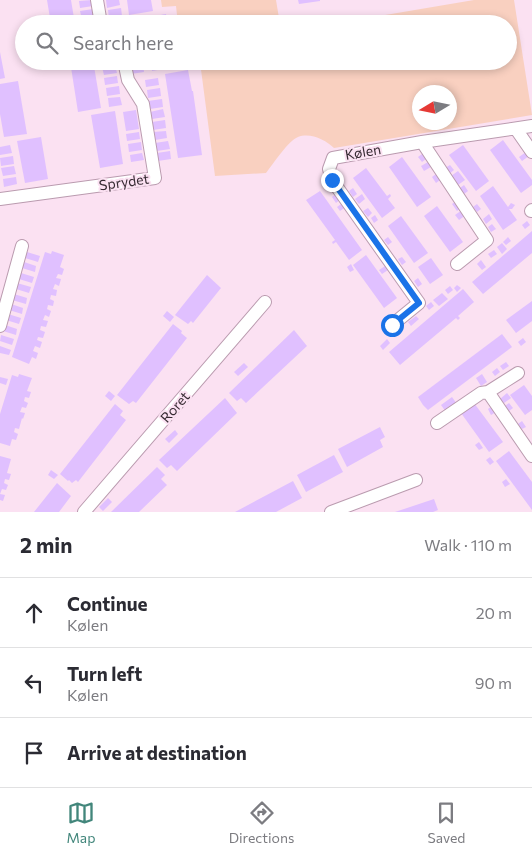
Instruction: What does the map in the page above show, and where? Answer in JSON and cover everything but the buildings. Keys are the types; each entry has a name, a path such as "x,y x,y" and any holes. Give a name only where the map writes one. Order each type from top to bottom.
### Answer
{"street":[{"path":"97,0 100,15"},
{"name":"Sprydet","path":"0,198 155,178 143,104 128,80 126,70"},
{"name":"Kølen","path":"392,325 419,303 332,180 328,169 332,158 422,142 532,126"},
{"path":"516,128 532,152"},
{"path":"422,142 487,240 457,264"},
{"path":"0,326 22,246"},
{"name":"Roret","path":"84,512 265,302"},
{"path":"438,423 481,393 488,392 518,372"},
{"path":"488,392 532,456"},
{"path":"331,512 416,480"}],"shaded area":[{"path":"161,0 276,0 278,15 177,15 176,6 162,7"},
{"path":"474,0 514,0 516,15 385,15"},
{"path":"517,19 532,115 457,128 457,85 412,85 412,130 442,130 334,148 327,142 313,136 298,137 281,153 266,173 215,176 201,70 517,70"}],"route":[{"path":"332,180 419,303 392,325"}]}
